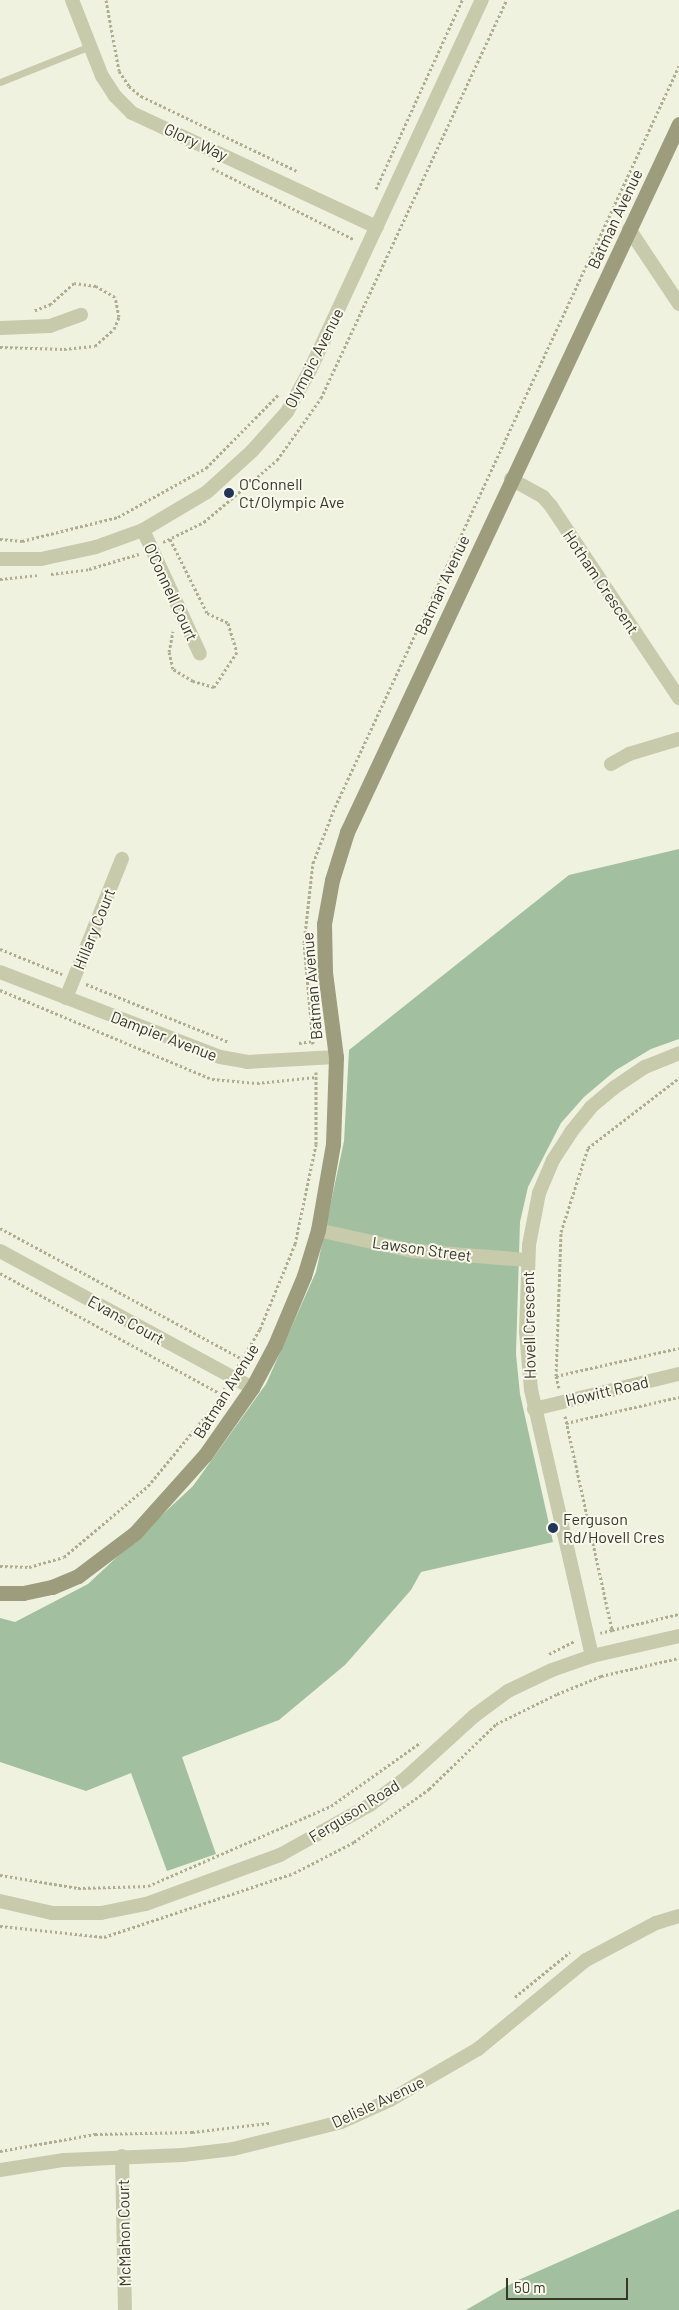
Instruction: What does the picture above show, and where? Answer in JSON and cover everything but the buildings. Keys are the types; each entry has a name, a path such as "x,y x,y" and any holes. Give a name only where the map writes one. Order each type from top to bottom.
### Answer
{"street":[{"name":"Glory Way","path":"72,0 102,76 115,96 132,113 377,227"},
{"name":"Olympic Avenue","path":"0,559 41,559 96,547 143,530 207,492 252,452 287,412 310,370 482,0"},
{"name":"Batman Avenue","path":"0,1593 23,1593 52,1587 78,1576 102,1560 168,1499 205,1455 252,1388 275,1345 304,1276 318,1230 333,1144 336,1057 326,972 324,924 332,880 362,797 679,124"},
{"path":"629,229 679,304"},
{"path":"0,328 50,326 81,315"},
{"name":"Hotham Crescent","path":"511,480 529,488 551,506 679,698"},
{"name":"O'Connell Court","path":"143,530 200,654"},
{"path":"611,764 629,754 679,739"},
{"name":"Hillary Court","path":"66,998 122,859"},
{"name":"Dampier Avenue","path":"0,972 220,1057 246,1062 336,1057"},
{"name":"Hovell Crescent","path":"592,1656 534,1409 526,1332 528,1260 540,1193 553,1160 571,1132 591,1107 615,1086 645,1067 679,1053"},
{"name":"Lawson Street","path":"318,1230 413,1251 528,1260"},
{"name":"Evans Court","path":"0,1251 252,1388"},
{"name":"Howitt Road","path":"534,1409 679,1374"},
{"name":"Ferguson Road","path":"0,1901 52,1913 101,1913 146,1904 280,1855 370,1805 407,1777 474,1716 508,1691 552,1670 592,1656 679,1636"},
{"name":"Delisle Avenue","path":"0,2170 122,2156 183,2155 233,2149 340,2122 390,2100 478,2049 586,1960 656,1923 678,1919"},
{"name":"McMahon Court","path":"122,2156 125,2310"}],"lane":[{"path":"0,82 90,46"}],"path":[{"path":"106,0 119,71 129,86 141,96 304,175"},
{"path":"374,193 462,0"},
{"path":"0,1566 28,1568 64,1557 148,1486 221,1394 260,1329 295,1244 316,1144 313,1041 304,943 313,863 335,807 679,66"},
{"path":"349,248 362,219"},
{"path":"0,539 22,541 118,517 206,468 284,390"},
{"path":"0,949 234,1044"},
{"path":"294,1043 313,1041"},
{"path":"612,1630 556,1376 561,1232 588,1148 679,1078"},
{"path":"0,1228 242,1359"},
{"path":"0,1273 221,1394"},
{"path":"556,1376 679,1348"},
{"path":"566,1423 679,1397"},
{"path":"543,1657 588,1637 679,1614"},
{"path":"0,1875 78,1888 148,1886 331,1806 425,1739"},
{"path":"507,2003 573,1951"},
{"path":"0,2151 95,2134 192,2132 277,2122"}],"green space":[{"path":"679,849 679,1039 651,1049 616,1070 584,1097 561,1123 528,1187 520,1222 516,1354 520,1394 553,1542 421,1572 411,1590 345,1665 279,1720 182,1757 216,1854 167,1871 131,1773 86,1791 0,1762 0,1618 15,1622 88,1584 193,1486 266,1384 316,1272 344,1141 349,1050 569,875"},
{"path":"679,2209 679,2310 466,2310 516,2281"}],"place":[{"name":"O'Connell Ct/Olympic Ave","path":"229,493"},
{"name":"Ferguson Rd/Hovell Cres","path":"553,1528"}]}
